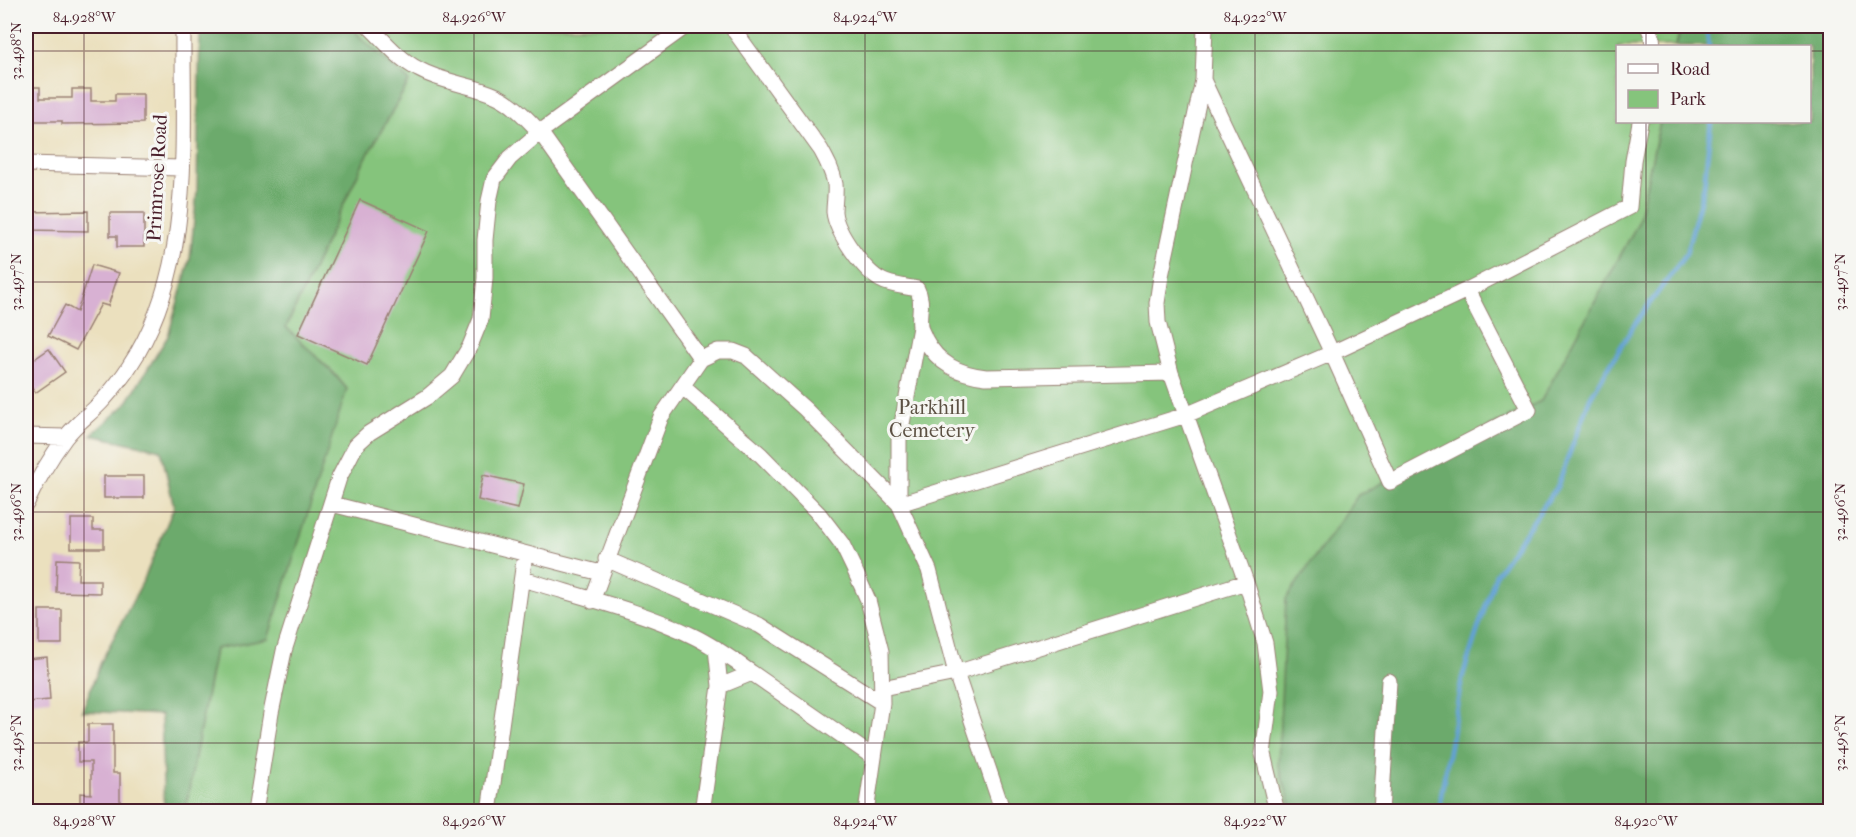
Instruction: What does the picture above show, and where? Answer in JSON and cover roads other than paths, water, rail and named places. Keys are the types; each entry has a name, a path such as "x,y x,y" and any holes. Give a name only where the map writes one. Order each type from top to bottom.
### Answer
{"street":[{"name":"Primrose Road","path":"26,504 37,481 65,437 103,400 128,368 148,336 162,298 174,255 178,223 183,26"},
{"path":"369,26 389,47 416,68 442,80 497,97 519,112 540,132 701,358"},
{"path":"255,812 271,713 284,651 339,478 357,445 369,433 427,398 452,376 470,346 481,319 485,278 485,240 494,179 510,158 540,132 686,26"},
{"path":"731,26 821,150 831,170 835,186 834,213 837,226 857,256 871,274 883,282 917,289 921,297 920,327 899,440 899,504"},
{"path":"1204,26 1203,80 1161,276 1157,303 1158,322 1171,373 1246,582 1265,643 1271,691 1263,754 1277,812"},
{"path":"1648,26 1653,45"},
{"path":"1203,80 1332,352 1390,482 1529,410 1467,290"},
{"path":"899,504 1186,415 1467,290 1629,207 1633,161 1640,123"},
{"path":"26,164 181,168"},
{"path":"920,327 932,351 953,369 970,375 1171,373"},
{"path":"592,601 669,404 701,358 718,351 733,351 746,356 805,409 899,504 929,570 956,673 1004,812"},
{"path":"683,387 761,455 819,514 842,544 868,600 881,651 882,695 866,812"},
{"path":"26,436 65,437"},
{"path":"332,504 525,554 604,566 759,625 882,695 1246,582"},
{"path":"489,812 525,554"},
{"path":"523,579 691,635 716,648 873,757"},
{"path":"702,812 720,686 716,648"},
{"path":"720,686 752,673"},
{"path":"1381,812 1389,681"}],"waterway":[{"path":"1706,26 1709,45"},
{"path":"1438,812 1462,678 1496,574 1557,487 1590,398 1634,325 1686,254 1704,186 1711,123"}],"park label":[{"name":"Parkhill Cemetery","path":"932,418"}]}
